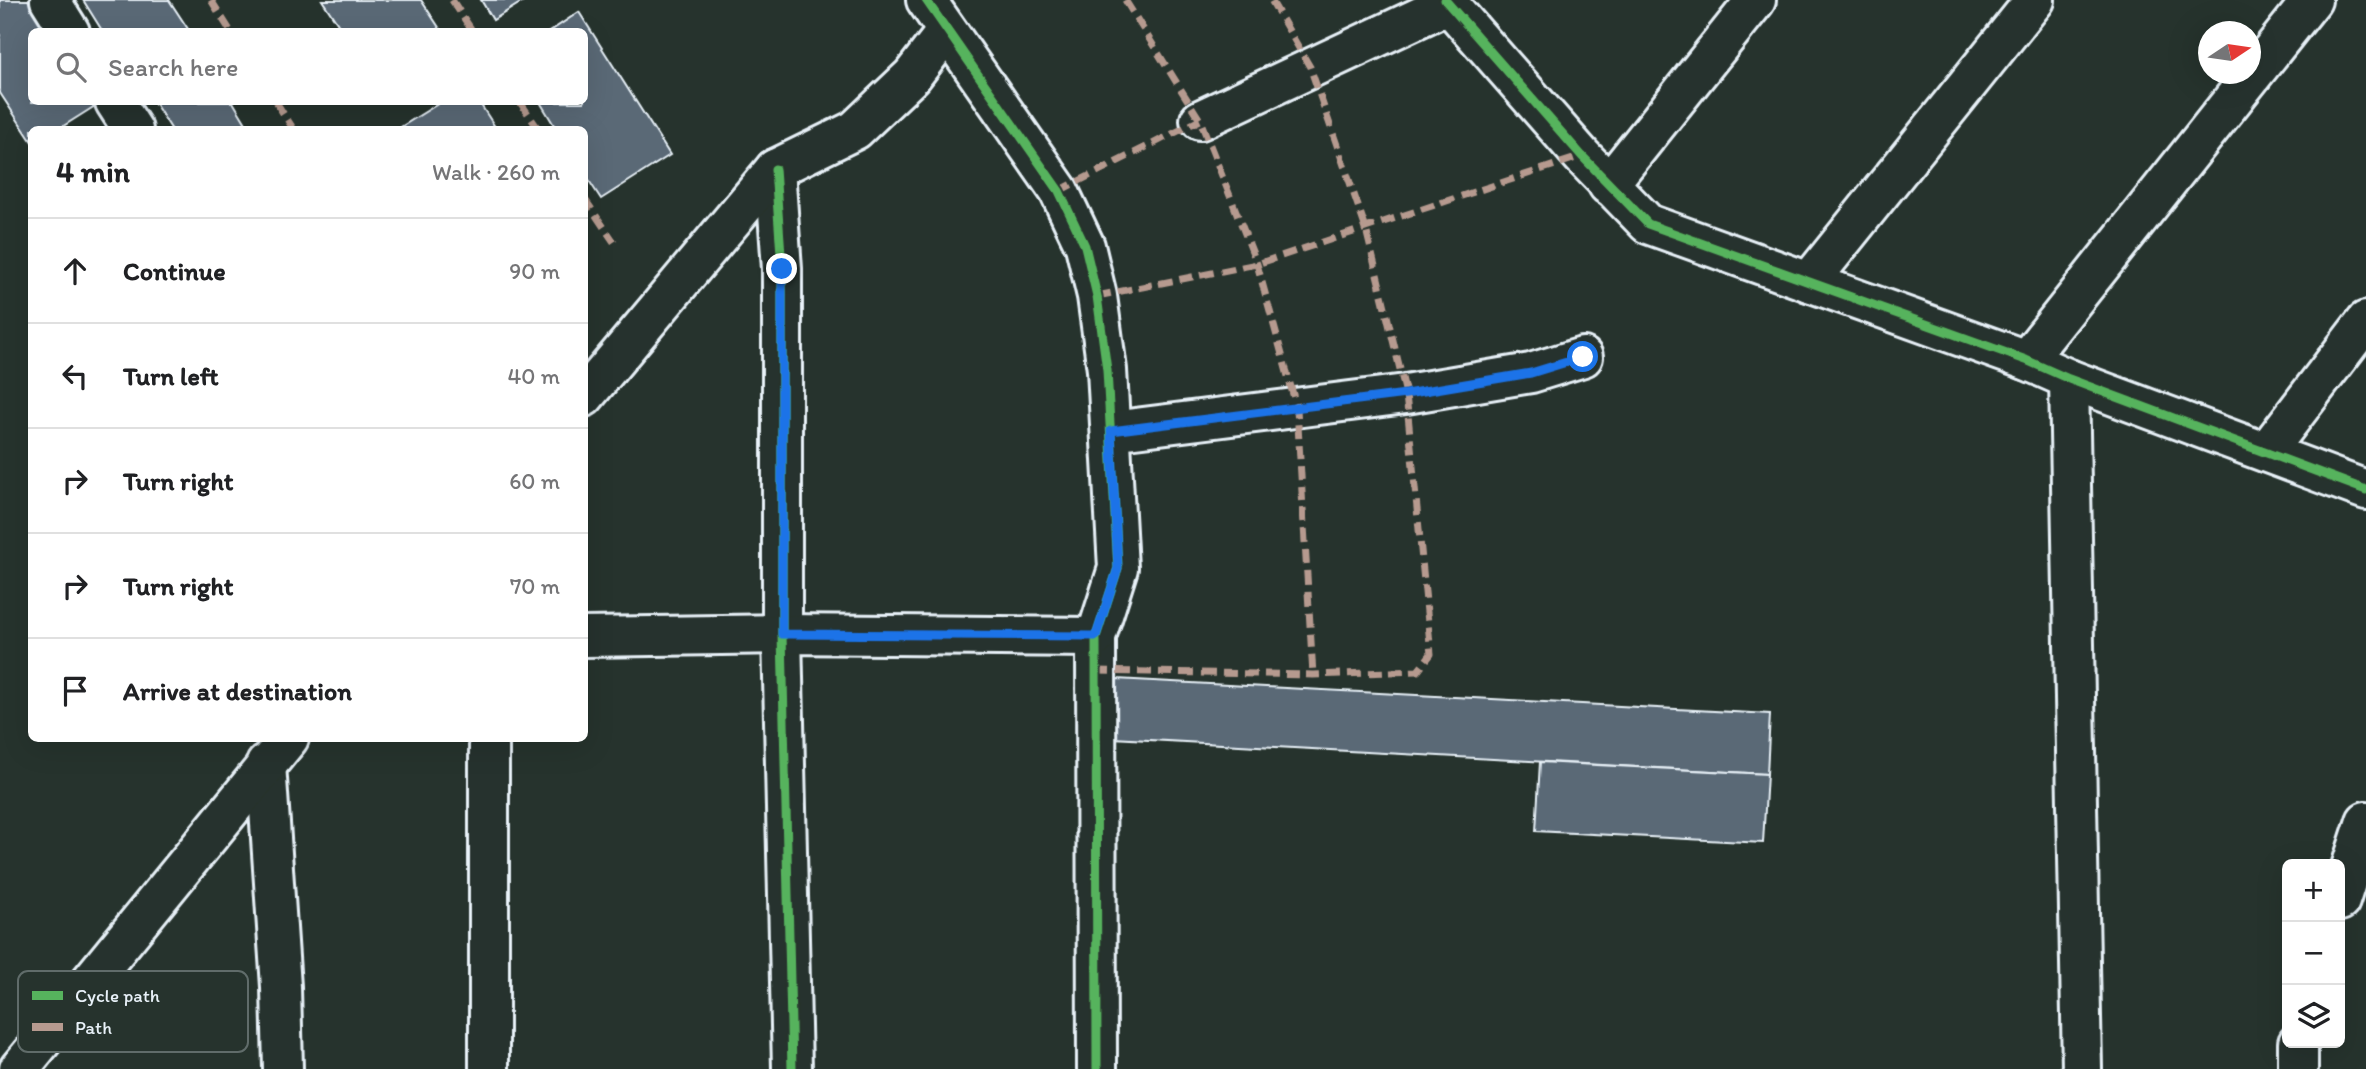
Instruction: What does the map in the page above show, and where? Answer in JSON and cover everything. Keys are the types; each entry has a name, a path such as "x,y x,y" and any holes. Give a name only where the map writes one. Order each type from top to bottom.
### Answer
{"street":[{"path":"50,0 68,28"},
{"path":"926,0 1059,191 1085,246 1097,296 1107,370 1118,568 1096,636 1097,1069"},
{"path":"1608,185 1756,0"},
{"path":"1809,282 2035,0"},
{"path":"2026,360 2312,0"},
{"path":"1200,120 1448,1 1608,185 1648,224 2026,360 2069,379 2366,490"},
{"path":"588,392 775,169 855,130 912,76 946,32"},
{"path":"117,105 131,126"},
{"path":"775,169 782,269 782,634 792,1069"},
{"path":"2266,452 2366,321"},
{"path":"1111,431 1419,392 1531,373 1583,357"},
{"path":"2069,379 2082,1069"},
{"path":"588,637 782,634 1096,636"},
{"path":"489,742 489,1069"},
{"path":"99,971 277,751"},
{"path":"277,751 283,1069"},
{"path":"2345,886 2366,821"},
{"path":"2298,1048 2298,1069"},
{"path":"19,1069 33,1052"}],"building":[{"path":"0,0 28,0 46,28 28,28 28,105 95,106 63,126 28,126 28,136 0,93"},
{"path":"83,0 169,0 187,28 100,28"},
{"path":"322,0 421,0 439,28 340,28"},
{"path":"481,0 525,0 493,20"},
{"path":"579,12 670,155 601,199 588,179 588,126 555,126 542,105 588,105 588,28 555,28"},
{"path":"156,105 235,105 248,126 169,126"},
{"path":"436,105 481,105 494,126 403,126"},
{"path":"1116,679 1770,714 1767,774 1113,738"},
{"path":"1540,762 1767,774 1763,843 1536,831"}],"marked path":[{"path":"211,0 228,28"},
{"path":"452,0 470,28"},
{"path":"1125,0 1200,120 1257,264 1297,409 1313,675"},
{"path":"1096,671 1313,675 1418,671 1431,654 1406,394 1366,229 1310,67 1271,0"},
{"path":"278,105 291,126"},
{"path":"522,105 536,126"},
{"path":"1059,191 1200,120"},
{"path":"1097,296 1257,264 1582,156"},
{"path":"588,204 614,242"}],"cycle path":[{"path":"926,0 1059,191 1085,246 1097,296 1107,370 1118,568 1096,637 1097,1069"},
{"path":"1445,0 1582,156 1648,224 2026,360 2069,379 2366,490"},
{"path":"775,169 782,269 782,634 792,1069"}],"route":[{"path":"782,269 782,634 1096,636 1118,568 1111,431 1406,394 1531,373 1583,357"}]}
